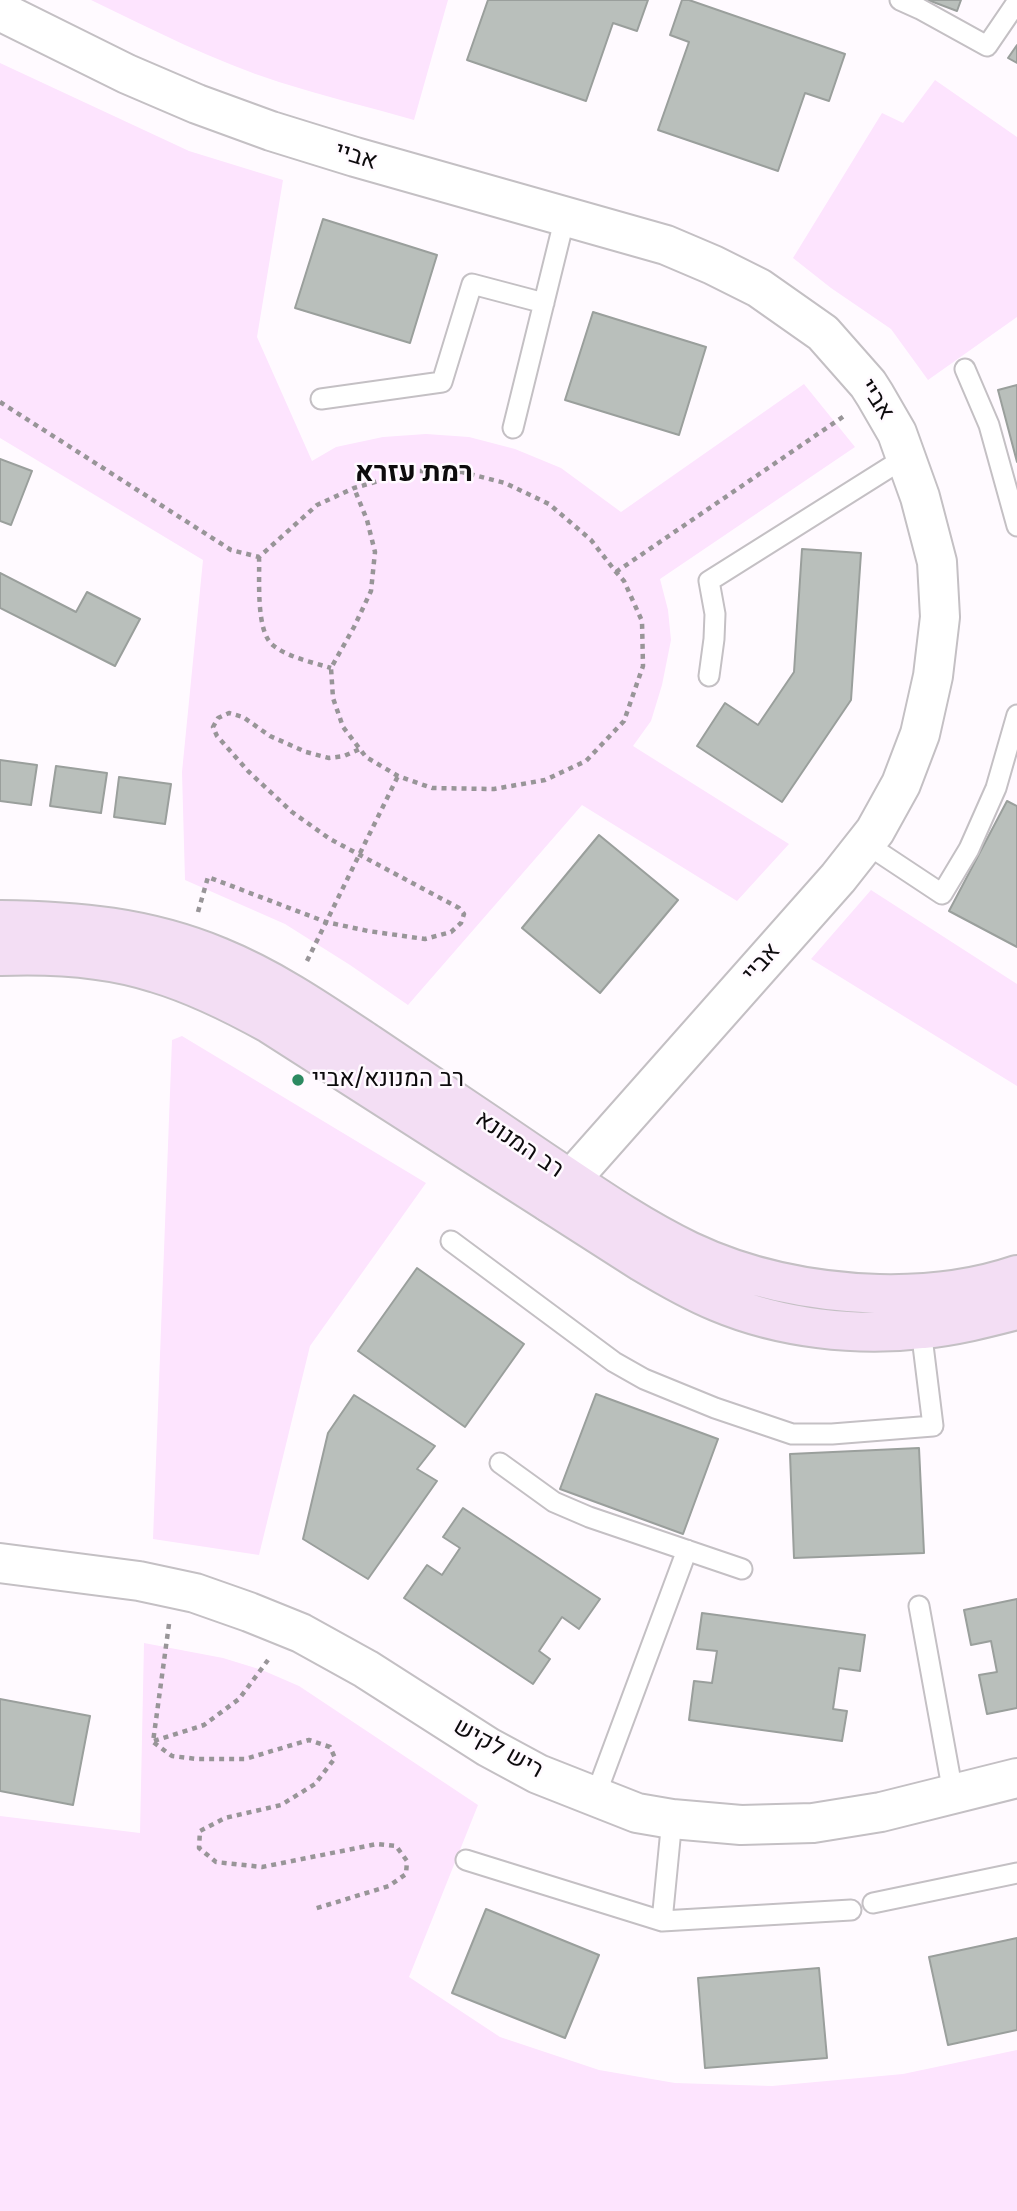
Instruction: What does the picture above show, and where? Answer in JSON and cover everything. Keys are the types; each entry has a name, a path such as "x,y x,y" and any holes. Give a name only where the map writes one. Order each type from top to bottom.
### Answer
{"street":[{"name":"אביי","path":"7,17 127,74 259,127 666,245 713,265 759,288 823,333 868,384 897,433 920,497 937,562 940,617 933,676 920,734 901,784 875,831 829,888 560,1191"},
{"name":"רב המנונא","path":"0,920 57,921 118,927 165,938 220,957 291,994 324,1014 680,1284 721,1303 814,1327 861,1331 921,1329 968,1322 1017,1310"},
{"name":"רב המנונא","path":"0,956 59,957 108,962 155,972 235,1004 560,1191 604,1203 689,1251 740,1271 790,1284 844,1293 906,1294 965,1289 1017,1275"},
{"name":"ריש לקיש","path":"0,1563 139,1581 174,1588 249,1612 291,1629 366,1669 488,1747 538,1774 637,1813 741,1825 813,1823 881,1812 1017,1778"}],"lane":[{"path":"900,0 987,46 1017,2"},
{"path":"513,428 565,217"},
{"path":"321,399 442,382 472,284 544,303"},
{"path":"965,369 989,425 1017,526"},
{"path":"709,676 715,614 709,581 906,457"},
{"path":"865,843 942,894 970,849 996,788 1017,715"},
{"path":"451,1241 614,1362 715,1408 792,1434 832,1434 933,1426 921,1329"},
{"path":"500,1463 554,1502 589,1517 742,1569"},
{"path":"595,1797 687,1550"},
{"path":"919,1606 954,1793"},
{"path":"662,1921 672,1819"},
{"path":"466,1860 662,1921 852,1910"},
{"path":"873,1903 1017,1873"}],"path":[{"path":"616,572 875,395"},
{"path":"0,402 231,550 259,557"},
{"path":"331,668 290,655 271,645 260,620 259,557 317,505 354,488 414,471 462,472 505,483 549,504 590,540 624,581 642,621 643,666 624,721 586,761 545,780 494,789 432,788 398,776 366,757 343,727 333,698 331,668 371,591 375,552 367,520 354,488"},
{"path":"189,946 208,877 326,922 425,939 451,932 461,923 464,914 459,908 330,839 292,812 249,772 217,736 213,727 218,718 229,713 243,717 270,736 306,752 329,758 344,756 360,749"},
{"path":"291,994 398,776"},
{"path":"153,1742 174,1588"},
{"path":"153,1742 204,1725 239,1699 291,1629"},
{"path":"153,1742 172,1756 197,1759 245,1759 309,1740 330,1747 335,1758 315,1784 281,1805 225,1818 200,1831 199,1847 216,1862 262,1867 377,1844 396,1846 407,1861 407,1874 389,1886 314,1909"}],"shaded area":[{"path":"91,0 448,0 414,120 255,74"},
{"path":"0,63 189,151 283,180 257,337 312,461 336,447 383,437 426,434 469,437 515,449 561,468 621,512 804,384 855,447 660,579 668,610 671,640 651,721 633,746 789,844 737,901 582,805 408,1005 285,924 185,880 182,772 203,560 0,438"},
{"path":"935,80 1017,137 1017,317 928,380 891,329 793,258 882,113 903,123"},
{"path":"871,890 1017,984 1017,1086 811,959"},
{"path":"182,1036 426,1183 310,1346 259,1555 153,1539 172,1040"},
{"path":"144,1643 223,1658 262,1670 299,1686 478,1805 409,1977 500,2037 599,2070 675,2083 772,2086 903,2074 1017,2050 1017,2211 0,2211 0,1816 140,1833"}],"building":[{"path":"488,0 648,0 637,31 613,23 586,101 467,60"},
{"path":"682,0 689,0 845,54 829,101 805,93 778,171 658,130 689,42 670,35"},
{"path":"928,0 961,0 957,11"},
{"path":"1017,45 1017,63 1008,58"},
{"path":"323,219 437,255 410,343 295,308"},
{"path":"593,312 706,347 679,435 565,400"},
{"path":"1017,385 1017,462 998,390"},
{"path":"0,459 32,471 11,525 0,521"},
{"path":"802,549 861,553 851,700 782,802 697,746 725,703 758,725 794,672"},
{"path":"0,573 76,612 87,592 140,619 115,666 0,608"},
{"path":"0,760 37,765 31,805 0,801"},
{"path":"56,766 107,773 101,813 50,806"},
{"path":"119,777 171,784 165,824 114,817"},
{"path":"1007,801 1017,806 1017,947 949,911"},
{"path":"599,835 678,900 600,993 522,928"},
{"path":"417,1268 524,1344 465,1427 358,1351"},
{"path":"596,1394 718,1439 683,1534 560,1489"},
{"path":"354,1395 435,1446 417,1469 437,1481 368,1579 303,1539 328,1433"},
{"path":"919,1448 924,1553 794,1558 790,1454"},
{"path":"463,1508 600,1599 579,1629 562,1617 539,1651 550,1659 533,1684 404,1598 427,1565 442,1575 460,1548 443,1537"},
{"path":"1017,1599 1017,1708 987,1714 979,1675 997,1672 991,1641 971,1645 964,1610"},
{"path":"702,1613 865,1635 860,1671 839,1668 833,1709 847,1711 842,1741 689,1720 694,1681 712,1683 717,1651 697,1649"},
{"path":"0,1699 90,1716 73,1805 0,1791"},
{"path":"486,1909 599,1955 565,2038 452,1993"},
{"path":"1017,1938 1017,2030 948,2045 929,1957"},
{"path":"819,1968 827,2058 705,2068 698,1978"}],"place":[{"name":"רב המנונא/אביי","path":"298,1080"}],"district":[{"name":"רמת עזרא","path":"414,474"}]}
